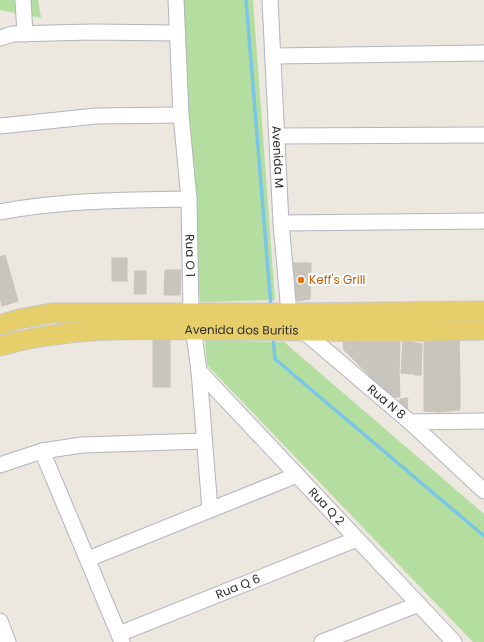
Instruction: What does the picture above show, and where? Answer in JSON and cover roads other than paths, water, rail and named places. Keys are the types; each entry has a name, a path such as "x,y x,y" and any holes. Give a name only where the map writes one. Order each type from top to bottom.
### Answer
{"main road":[{"name":"Avenida dos Buritis","path":"0,325 19,318 52,313 191,321 276,320 484,311"},
{"name":"Avenida dos Buritis","path":"276,320 302,330 484,330"},
{"name":"Avenida dos Buritis","path":"0,346 54,334 191,321"}],"street":[{"path":"23,0 10,34 92,32 178,33"},
{"name":"Rua O 1","path":"176,0 182,115 189,199 191,321 199,371 210,510"},
{"name":"Avenida M","path":"270,0 274,56 281,223 276,320"},
{"path":"274,56 484,53"},
{"path":"0,126 96,116 182,115"},
{"path":"277,136 484,135"},
{"path":"0,212 34,206 67,203 189,199"},
{"path":"281,223 484,221"},
{"name":"Rua N 8","path":"302,330 410,422 484,491"},
{"name":"Rua Q 2","path":"199,371 454,642"},
{"path":"410,422 484,421"},
{"path":"0,465 42,451 82,445 204,441"},
{"path":"42,451 121,638"},
{"path":"88,559 297,475"},
{"name":"Rua Q 6","path":"121,638 357,539"},
{"path":"322,642 419,604"},
{"path":"0,621 8,642"}],"waterway":[{"path":"246,0 271,307"},
{"path":"273,336 275,359 484,536"}],"place":[{"name":"Keff's Grill","path":"301,280"}]}
